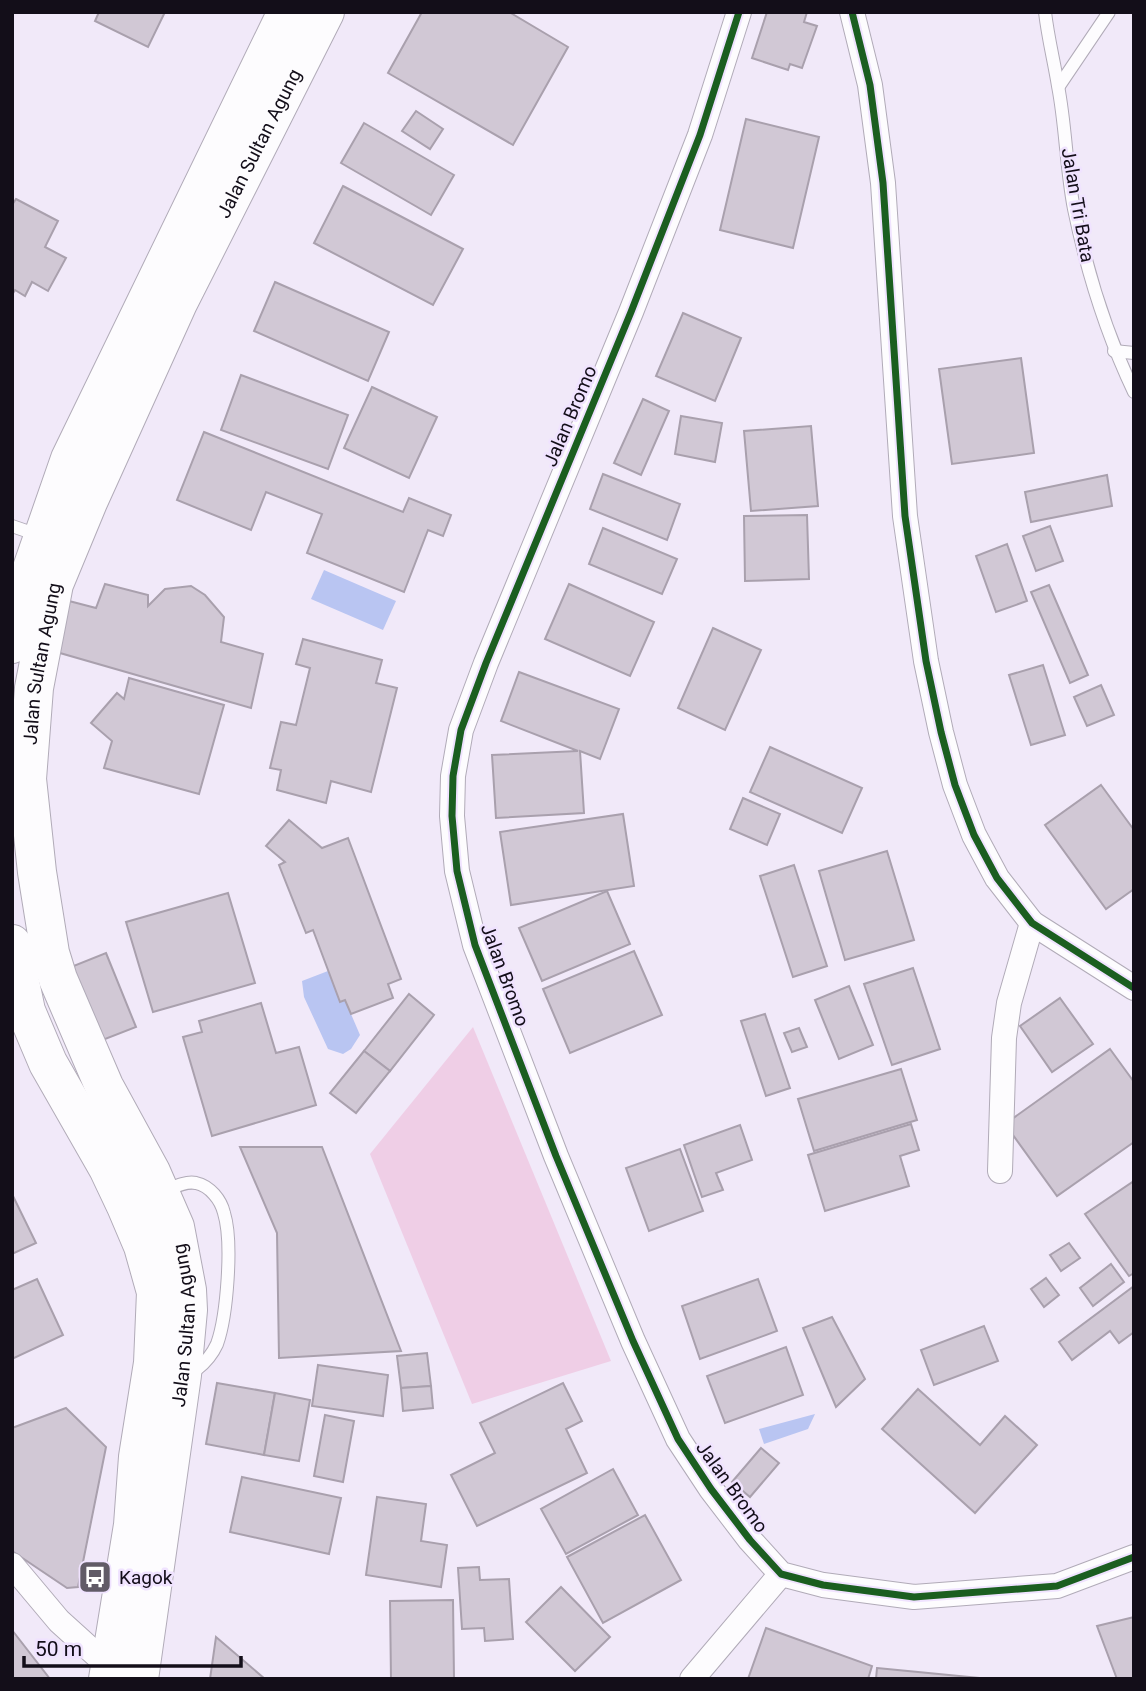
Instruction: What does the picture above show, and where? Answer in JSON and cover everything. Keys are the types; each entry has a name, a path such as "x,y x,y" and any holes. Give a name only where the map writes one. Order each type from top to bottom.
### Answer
{"highway":[{"name":"Jalan Sultan Agung","path":"12,644 21,600 27,531 70,459 287,12"},
{"name":"Jalan Sultan Agung","path":"118,1677 183,1367 187,1290 183,1259 174,1227 151,1172 104,1086 58,979 50,953 37,872 27,779 34,688 54,584 88,502 178,303 325,12"},
{"name":"Jalan Sultan Agung","path":"12,944 30,1021 48,1063 108,1168 126,1206 143,1246 156,1292 153,1363 138,1457 118,1677"}],"street":[{"name":"Jalan Bromo","path":"739,12 700,135 461,730 453,776 452,816 457,871 475,945 556,1156 633,1341 678,1439 743,1530 781,1574"},
{"path":"852,12 870,85 883,183 905,516 940,732 975,835 997,878 1031,923 1134,988"},
{"path":"1000,1171 1004,1038 1009,1003 1031,923"},
{"path":"692,1679 781,1574 823,1585 914,1597 1057,1586 1134,1557"},
{"path":"12,1565 59,1621 118,1677"}],"lane":[{"name":"Jalan Tri Bata","path":"1045,12 1048,40 1059,86 1074,207 1097,300 1114,351 1134,392"},
{"path":"1059,86 1109,12"},
{"path":"1114,351 1134,353"},
{"path":"160,1193 193,1182 211,1191 225,1213 225,1306 218,1341 205,1363 197,1369 183,1367"}],"shaded area":[{"path":"473,1027 611,1361 472,1404 370,1154"}],"water":[{"path":"324,570 396,601 383,630 311,599"},
{"path":"328,971 340,1002 345,1000 360,1035 351,1049 343,1054 328,1049 304,997 302,981"},
{"path":"815,1414 808,1429 764,1444 759,1429"}],"building":[{"path":"99,12 165,12 148,47 95,21"},
{"path":"422,12 509,12 568,47 513,145 388,73"},
{"path":"767,12 807,12 804,22 817,26 802,68 790,64 788,70 752,58"},
{"path":"416,111 443,129 430,149 402,131"},
{"path":"746,119 819,137 793,248 720,230"},
{"path":"364,123 454,175 431,215 341,163"},
{"path":"343,186 463,249 433,305 314,243"},
{"path":"16,199 58,221 45,247 66,258 48,291 32,282 25,296 15,290 12,295 12,205"},
{"path":"275,282 389,332 368,381 254,331"},
{"path":"683,313 741,338 715,401 656,376"},
{"path":"1021,358 1034,453 952,464 939,369"},
{"path":"241,375 348,415 328,469 221,430"},
{"path":"372,387 437,417 409,478 344,448"},
{"path":"643,399 669,411 641,475 614,463"},
{"path":"681,416 722,423 715,462 675,454"},
{"path":"811,426 818,506 751,511 744,431"},
{"path":"204,432 403,512 409,498 451,515 443,536 428,530 404,592 307,553 322,514 266,492 251,530 177,500"},
{"path":"603,474 680,504 667,540 590,509"},
{"path":"1107,475 1112,506 1031,522 1025,492"},
{"path":"807,515 809,579 745,581 744,516"},
{"path":"1050,526 1063,561 1036,571 1023,536"},
{"path":"603,528 677,559 662,594 589,564"},
{"path":"1007,544 1027,601 996,612 976,556"},
{"path":"105,584 148,595 148,606 165,589 191,586 205,595 224,617 221,642 263,654 251,708 53,651 69,601 96,608"},
{"path":"569,584 654,622 630,676 545,639"},
{"path":"1049,585 1088,675 1070,683 1031,592"},
{"path":"713,628 761,650 725,730 678,708"},
{"path":"303,639 382,660 376,683 397,688 371,792 331,781 326,803 277,790 281,770 270,768 281,722 296,725 310,668 296,664"},
{"path":"1043,665 1065,735 1031,745 1009,675"},
{"path":"519,672 619,709 600,759 580,751 584,813 496,818 492,755 578,751 501,721"},
{"path":"129,678 224,705 199,794 104,768 112,741 91,723 117,693 124,699"},
{"path":"1101,685 1114,715 1087,726 1074,697"},
{"path":"770,747 862,788 842,833 750,792"},
{"path":"1101,785 1134,830 1134,889 1106,909 1045,825"},
{"path":"743,798 780,814 767,845 730,829"},
{"path":"623,814 634,886 511,905 500,832"},
{"path":"289,820 322,848 348,838 401,979 388,984 393,998 351,1014 345,1000 340,1002 313,930 306,933 279,865 285,862 266,846"},
{"path":"887,851 914,940 845,960 819,871"},
{"path":"794,865 827,966 793,977 760,876"},
{"path":"607,891 630,944 542,981 519,928"},
{"path":"228,893 255,983 153,1012 126,922"},
{"path":"634,951 662,1015 570,1053 543,989"},
{"path":"106,953 136,1027 100,1041 71,967"},
{"path":"913,968 940,1049 892,1065 864,984"},
{"path":"849,986 873,1045 839,1059 815,1000"},
{"path":"409,994 434,1015 390,1071 364,1051"},
{"path":"1060,998 1093,1044 1052,1072 1020,1026"},
{"path":"261,1003 276,1053 299,1047 316,1105 212,1136 183,1037 202,1032 199,1021"},
{"path":"765,1014 790,1088 766,1096 741,1021"},
{"path":"799,1028 807,1047 792,1052 784,1033"},
{"path":"1110,1049 1134,1082 1134,1142 1057,1196 1005,1124"},
{"path":"364,1051 390,1071 356,1113 330,1093"},
{"path":"901,1069 917,1120 814,1151 798,1099"},
{"path":"911,1124 919,1150 900,1156 909,1186 825,1211 808,1155"},
{"path":"740,1125 752,1160 716,1173 723,1190 702,1197 684,1145"},
{"path":"240,1147 322,1147 401,1351 279,1358 277,1233"},
{"path":"680,1149 703,1211 649,1231 626,1168"},
{"path":"1134,1181 1134,1273 1129,1276 1085,1214"},
{"path":"12,1194 36,1243 12,1254"},
{"path":"1069,1243 1080,1258 1061,1271 1050,1255"},
{"path":"1111,1264 1124,1282 1093,1306 1080,1288"},
{"path":"1046,1278 1059,1295 1044,1307 1031,1289"},
{"path":"37,1279 63,1335 12,1359 12,1290"},
{"path":"758,1279 777,1331 700,1359 682,1306"},
{"path":"1134,1286 1134,1332 1119,1343 1110,1331 1072,1360 1059,1342"},
{"path":"832,1317 865,1379 836,1407 803,1328"},
{"path":"984,1326 998,1361 934,1385 921,1350"},
{"path":"786,1347 803,1395 725,1423 707,1376"},
{"path":"427,1353 431,1386 401,1388 397,1356"},
{"path":"318,1365 388,1375 383,1416 312,1406"},
{"path":"217,1383 275,1393 264,1455 206,1444"},
{"path":"563,1383 582,1421 566,1429 587,1473 477,1526 451,1475 495,1453 480,1423"},
{"path":"431,1386 433,1408 403,1411 401,1388"},
{"path":"918,1389 980,1445 1005,1416 1037,1445 975,1513 882,1429"},
{"path":"275,1393 310,1400 299,1461 264,1455"},
{"path":"66,1408 106,1447 78,1587 67,1588 12,1551 12,1428"},
{"path":"325,1415 354,1421 343,1482 314,1476"},
{"path":"761,1448 779,1463 750,1497 732,1482"},
{"path":"613,1469 638,1515 566,1554 541,1509"},
{"path":"242,1477 341,1498 329,1554 230,1532"},
{"path":"377,1497 426,1504 421,1541 447,1545 441,1587 366,1575"},
{"path":"645,1515 681,1580 603,1623 567,1557"},
{"path":"479,1567 480,1580 509,1579 513,1639 485,1641 484,1628 462,1629 458,1568"},
{"path":"561,1587 610,1637 575,1671 526,1622"},
{"path":"453,1600 454,1679 391,1679 390,1601"},
{"path":"1134,1617 1134,1679 1117,1679 1097,1626"},
{"path":"766,1628 872,1666 868,1679 748,1679"},
{"path":"12,1630 50,1679 12,1679"},
{"path":"216,1637 265,1679 210,1679"},
{"path":"877,1668 990,1679 876,1679"}],"cycle path":[{"path":"739,12 700,135 461,730 453,776 452,816 457,871 475,945 556,1156 633,1341 678,1439 711,1489 750,1540 781,1574 823,1585 914,1597 1057,1586 1134,1557"},
{"path":"852,12 870,85 883,183 905,516 926,661 955,785 974,835 997,878 1032,923 1134,988"}],"place":[{"name":"Kagok","path":"95,1577"}]}
